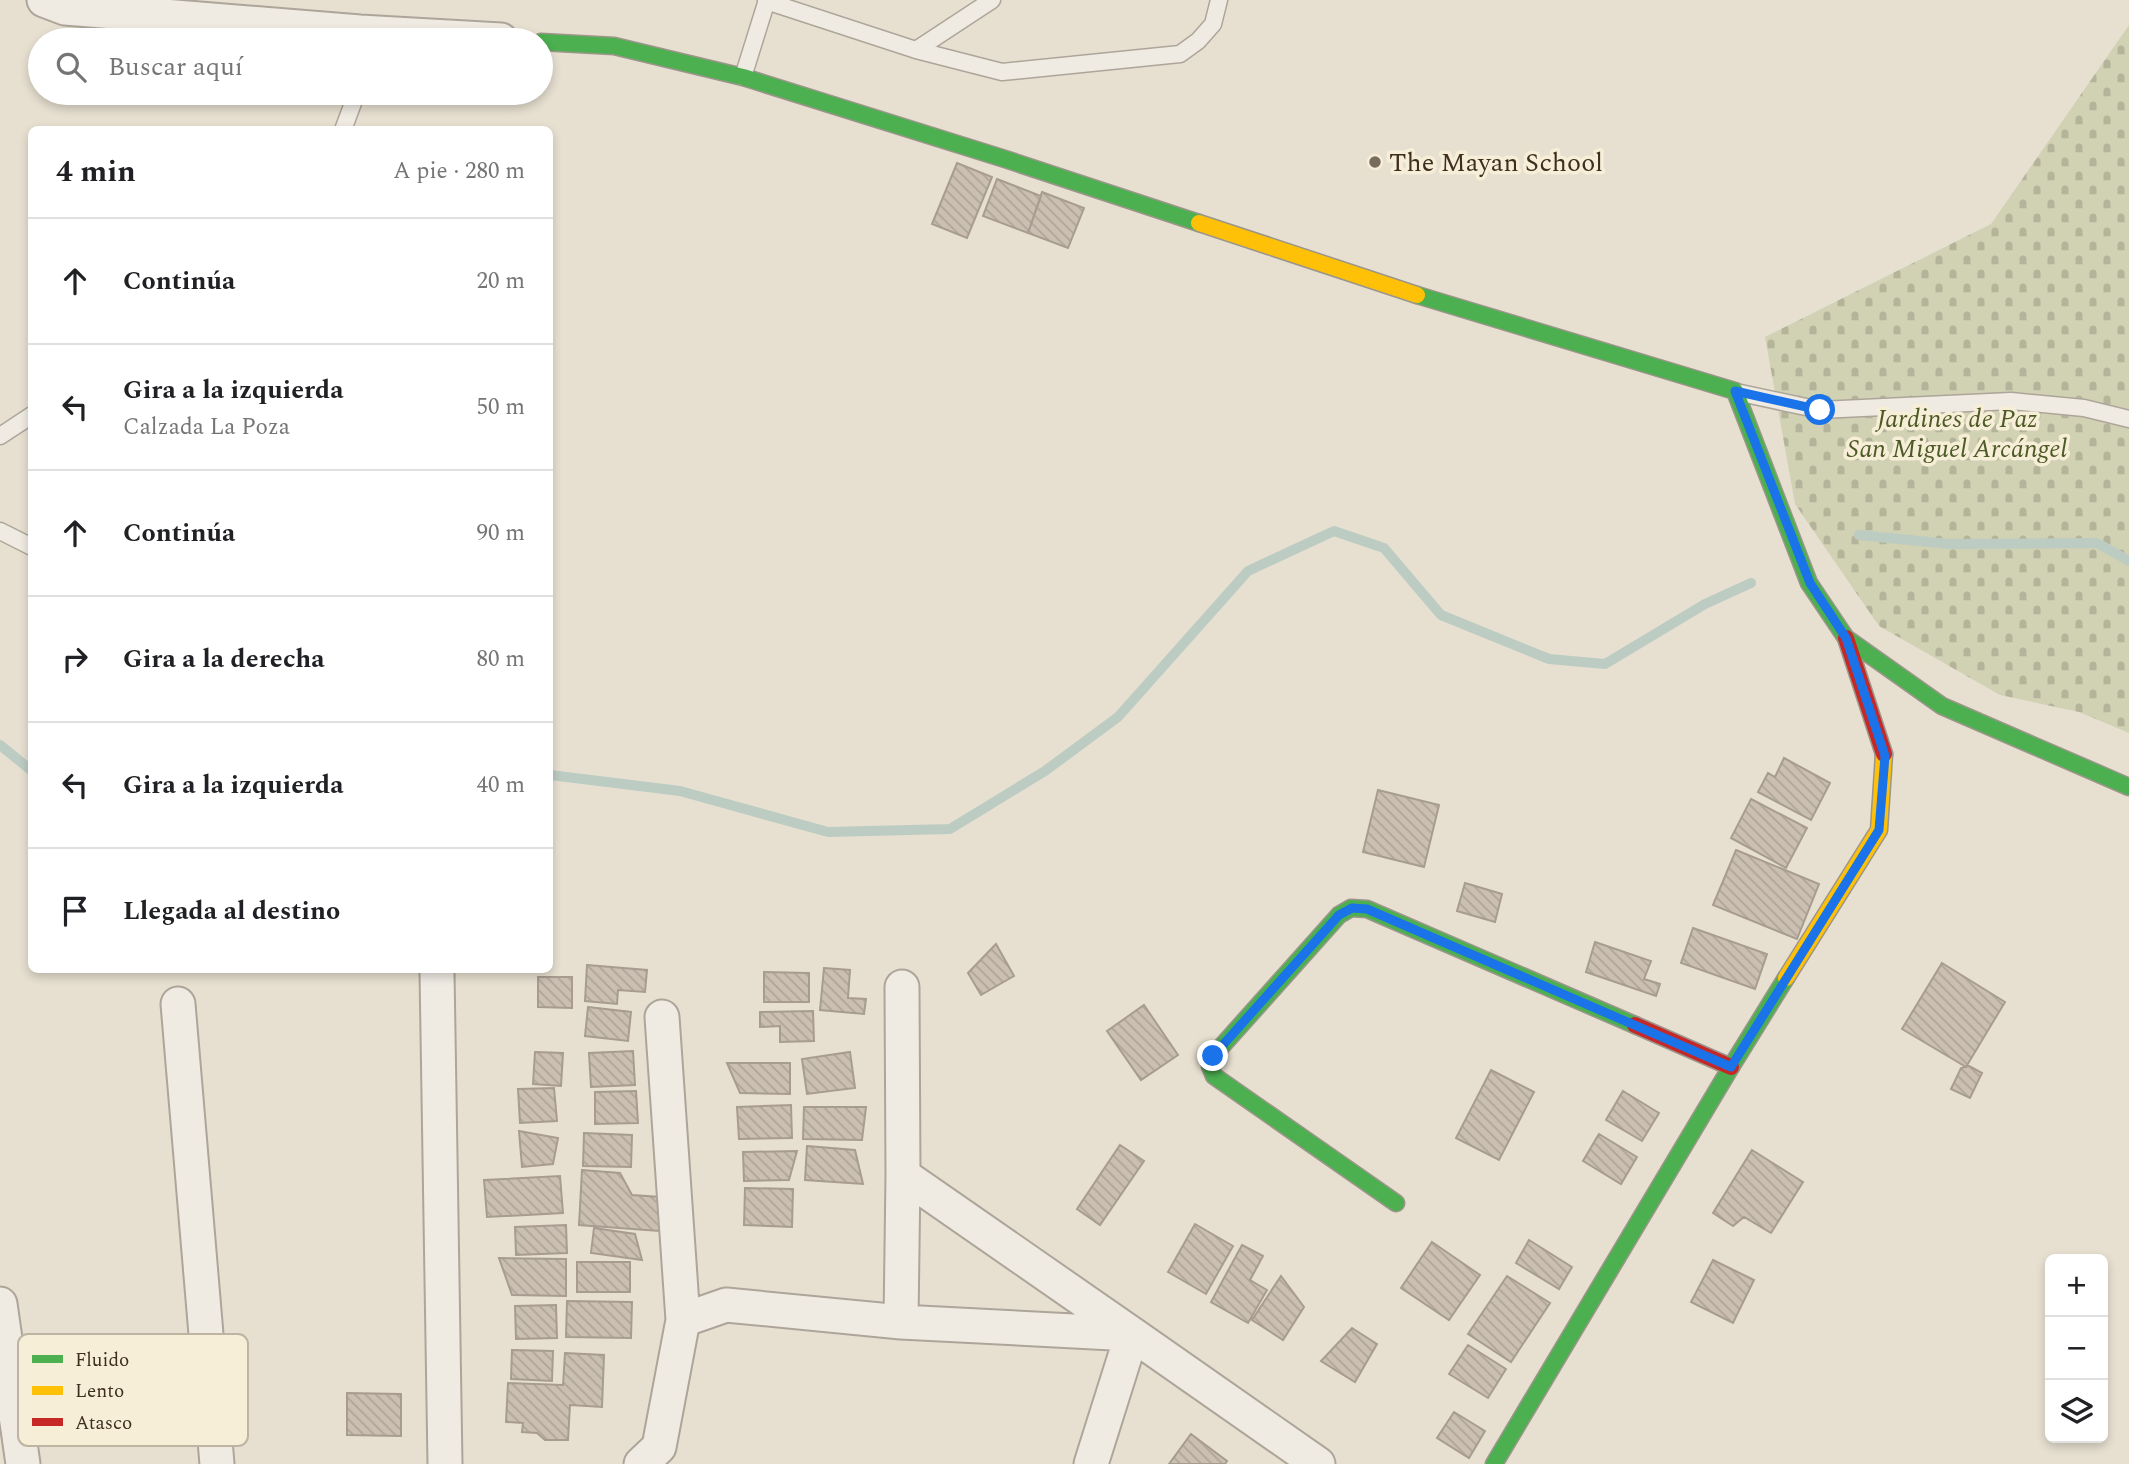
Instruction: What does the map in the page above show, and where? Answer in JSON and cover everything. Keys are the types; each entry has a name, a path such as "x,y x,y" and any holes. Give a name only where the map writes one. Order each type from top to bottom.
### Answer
{"street":[{"path":"44,0 65,8 276,28"},
{"path":"553,43 614,47 743,77 1005,159 1450,306 1735,391 1810,583 1846,638 1885,756 1879,830 1731,1067 1494,1464"},
{"path":"1846,638 1941,706 2129,787"},
{"path":"1396,1203 1214,1076 1210,1066 1213,1056 1321,935 1339,915 1352,908 1367,909 1731,1067"},
{"path":"437,973 445,1464"},
{"path":"901,1322 902,987"},
{"path":"178,1004 206,1334"},
{"path":"641,1464 659,1447 683,1320 662,1017"},
{"path":"903,1175 1318,1464"},
{"path":"0,1304 18,1429"},
{"path":"683,1320 726,1305 901,1322 1132,1335"},
{"path":"1091,1464 1132,1335"},
{"path":"20,1446 23,1464"},
{"path":"215,1446 217,1464"}],"lane":[{"path":"916,50 992,0"},
{"path":"743,77 767,1 916,50 1002,72 1180,54 1198,41 1213,24 1219,0"},
{"path":"344,126 352,105"},
{"path":"1735,391 1820,410 2011,401 2084,408 2129,419"},
{"path":"0,436 28,418"},
{"path":"0,531 28,545"}],"green space":[{"name":"Jardines de Paz San Miguel Arcángel","path":"2129,25 2129,733 2079,712 2000,695 1879,626 1795,504 1765,337 1991,224"}],"building":[{"path":"957,163 992,177 967,238 932,224"},
{"path":"997,179 1041,196 1028,233 983,216"},
{"path":"1042,192 1084,208 1068,248 1028,233"},
{"path":"1784,758 1830,783 1811,820 1758,792 1768,773 1775,777"},
{"path":"1378,790 1439,805 1424,867 1363,852"},
{"path":"1751,799 1807,828 1786,868 1731,838"},
{"path":"1736,850 1819,884 1797,939 1713,905"},
{"path":"1465,883 1502,894 1495,922 1457,911"},
{"path":"1693,928 1767,954 1755,989 1681,963"},
{"path":"1595,942 1651,961 1644,979 1660,984 1656,996 1586,972"},
{"path":"996,944 1014,976 981,995 968,973"},
{"path":"1942,963 2005,1002 1966,1067 1902,1029"},
{"path":"587,965 647,970 645,992 618,990 617,1004 585,1001"},
{"path":"824,968 850,970 848,998 866,999 864,1014 820,1010"},
{"path":"764,972 809,973 809,1002 764,1002"},
{"path":"538,977 572,977 572,1008 538,1007"},
{"path":"1144,1005 1178,1055 1141,1080 1107,1031"},
{"path":"588,1007 631,1012 628,1041 585,1036"},
{"path":"813,1011 814,1041 780,1042 780,1026 760,1027 760,1012"},
{"path":"633,1051 635,1085 591,1087 589,1053"},
{"path":"535,1052 563,1053 561,1086 533,1084"},
{"path":"850,1052 855,1088 807,1094 802,1059"},
{"path":"727,1063 790,1063 790,1094 740,1093"},
{"path":"1969,1066 1982,1073 1970,1098 1951,1089 1961,1068"},
{"path":"1491,1070 1534,1092 1499,1160 1456,1138"},
{"path":"554,1088 557,1121 520,1123 518,1089"},
{"path":"636,1091 638,1123 595,1124 595,1092"},
{"path":"1623,1091 1659,1113 1642,1141 1606,1120"},
{"path":"791,1105 792,1138 739,1139 737,1107"},
{"path":"804,1107 866,1107 862,1140 803,1139"},
{"path":"519,1131 558,1138 553,1164 522,1167"},
{"path":"584,1133 632,1135 631,1167 583,1166"},
{"path":"1599,1134 1637,1157 1621,1184 1583,1161"},
{"path":"1120,1145 1144,1161 1100,1225 1077,1209"},
{"path":"807,1146 855,1150 863,1184 805,1180"},
{"path":"1752,1150 1803,1182 1771,1233 1744,1217 1733,1226 1713,1213"},
{"path":"797,1151 789,1180 744,1181 743,1152"},
{"path":"582,1170 620,1173 632,1195 661,1197 659,1231 579,1225"},
{"path":"560,1176 563,1213 487,1217 484,1180"},
{"path":"745,1188 793,1189 792,1227 744,1225"},
{"path":"1195,1224 1233,1246 1206,1294 1168,1272"},
{"path":"566,1225 567,1253 516,1255 515,1227"},
{"path":"594,1228 635,1234 642,1260 591,1253"},
{"path":"1529,1240 1572,1267 1559,1289 1516,1263"},
{"path":"1432,1242 1480,1275 1449,1320 1401,1288"},
{"path":"1242,1245 1263,1256 1250,1280 1267,1290 1248,1323 1211,1302"},
{"path":"499,1258 566,1259 566,1296 512,1295"},
{"path":"1713,1260 1754,1280 1733,1323 1691,1302"},
{"path":"577,1262 630,1262 630,1292 577,1292"},
{"path":"1281,1276 1304,1307 1283,1340 1252,1320"},
{"path":"1507,1276 1550,1303 1511,1362 1468,1334"},
{"path":"567,1301 632,1302 631,1338 566,1337"},
{"path":"556,1305 557,1338 516,1339 515,1306"},
{"path":"1352,1328 1377,1344 1355,1382 1321,1361"},
{"path":"1468,1345 1506,1369 1488,1398 1449,1374"},
{"path":"512,1350 553,1351 552,1381 511,1379"},
{"path":"565,1353 604,1355 602,1407 570,1405 568,1440 545,1440 537,1433 522,1432 523,1423 506,1422 508,1383 563,1385"},
{"path":"347,1393 401,1394 401,1436 347,1435"},
{"path":"1454,1412 1485,1431 1469,1458 1437,1438"},
{"path":"1191,1434 1227,1461 1225,1464 1169,1464"}],"waterway":[{"path":"553,775 680,791 828,832 950,829 1045,771 1118,717 1248,571 1334,531 1384,548 1441,615 1549,659 1605,664 1705,604 1751,583"},
{"path":"1859,535 1949,544 2097,543 2129,561"},
{"path":"0,745 28,768"}],"traffic: fast":[{"path":"553,43 614,46 743,77 1199,223"},
{"path":"1417,295 1735,391 1809,583 1846,638 1942,706 2129,787"},
{"path":"1396,1203 1214,1076 1210,1066 1213,1056 1339,915 1351,908 1367,909 1635,1025"},
{"path":"1494,1464 1786,978"}],"traffic: slow":[{"path":"1199,223 1417,295"},
{"path":"1786,978 1879,830 1884,754"}],"traffic: jam":[{"path":"1846,638 1884,754"},
{"path":"1635,1025 1731,1067"}],"place":[{"name":"The Mayan School","path":"1375,162"}],"route":[{"path":"1213,1056 1339,915 1352,908 1367,909 1731,1067 1879,830 1885,756 1846,638 1810,583 1735,391 1820,410"}]}
